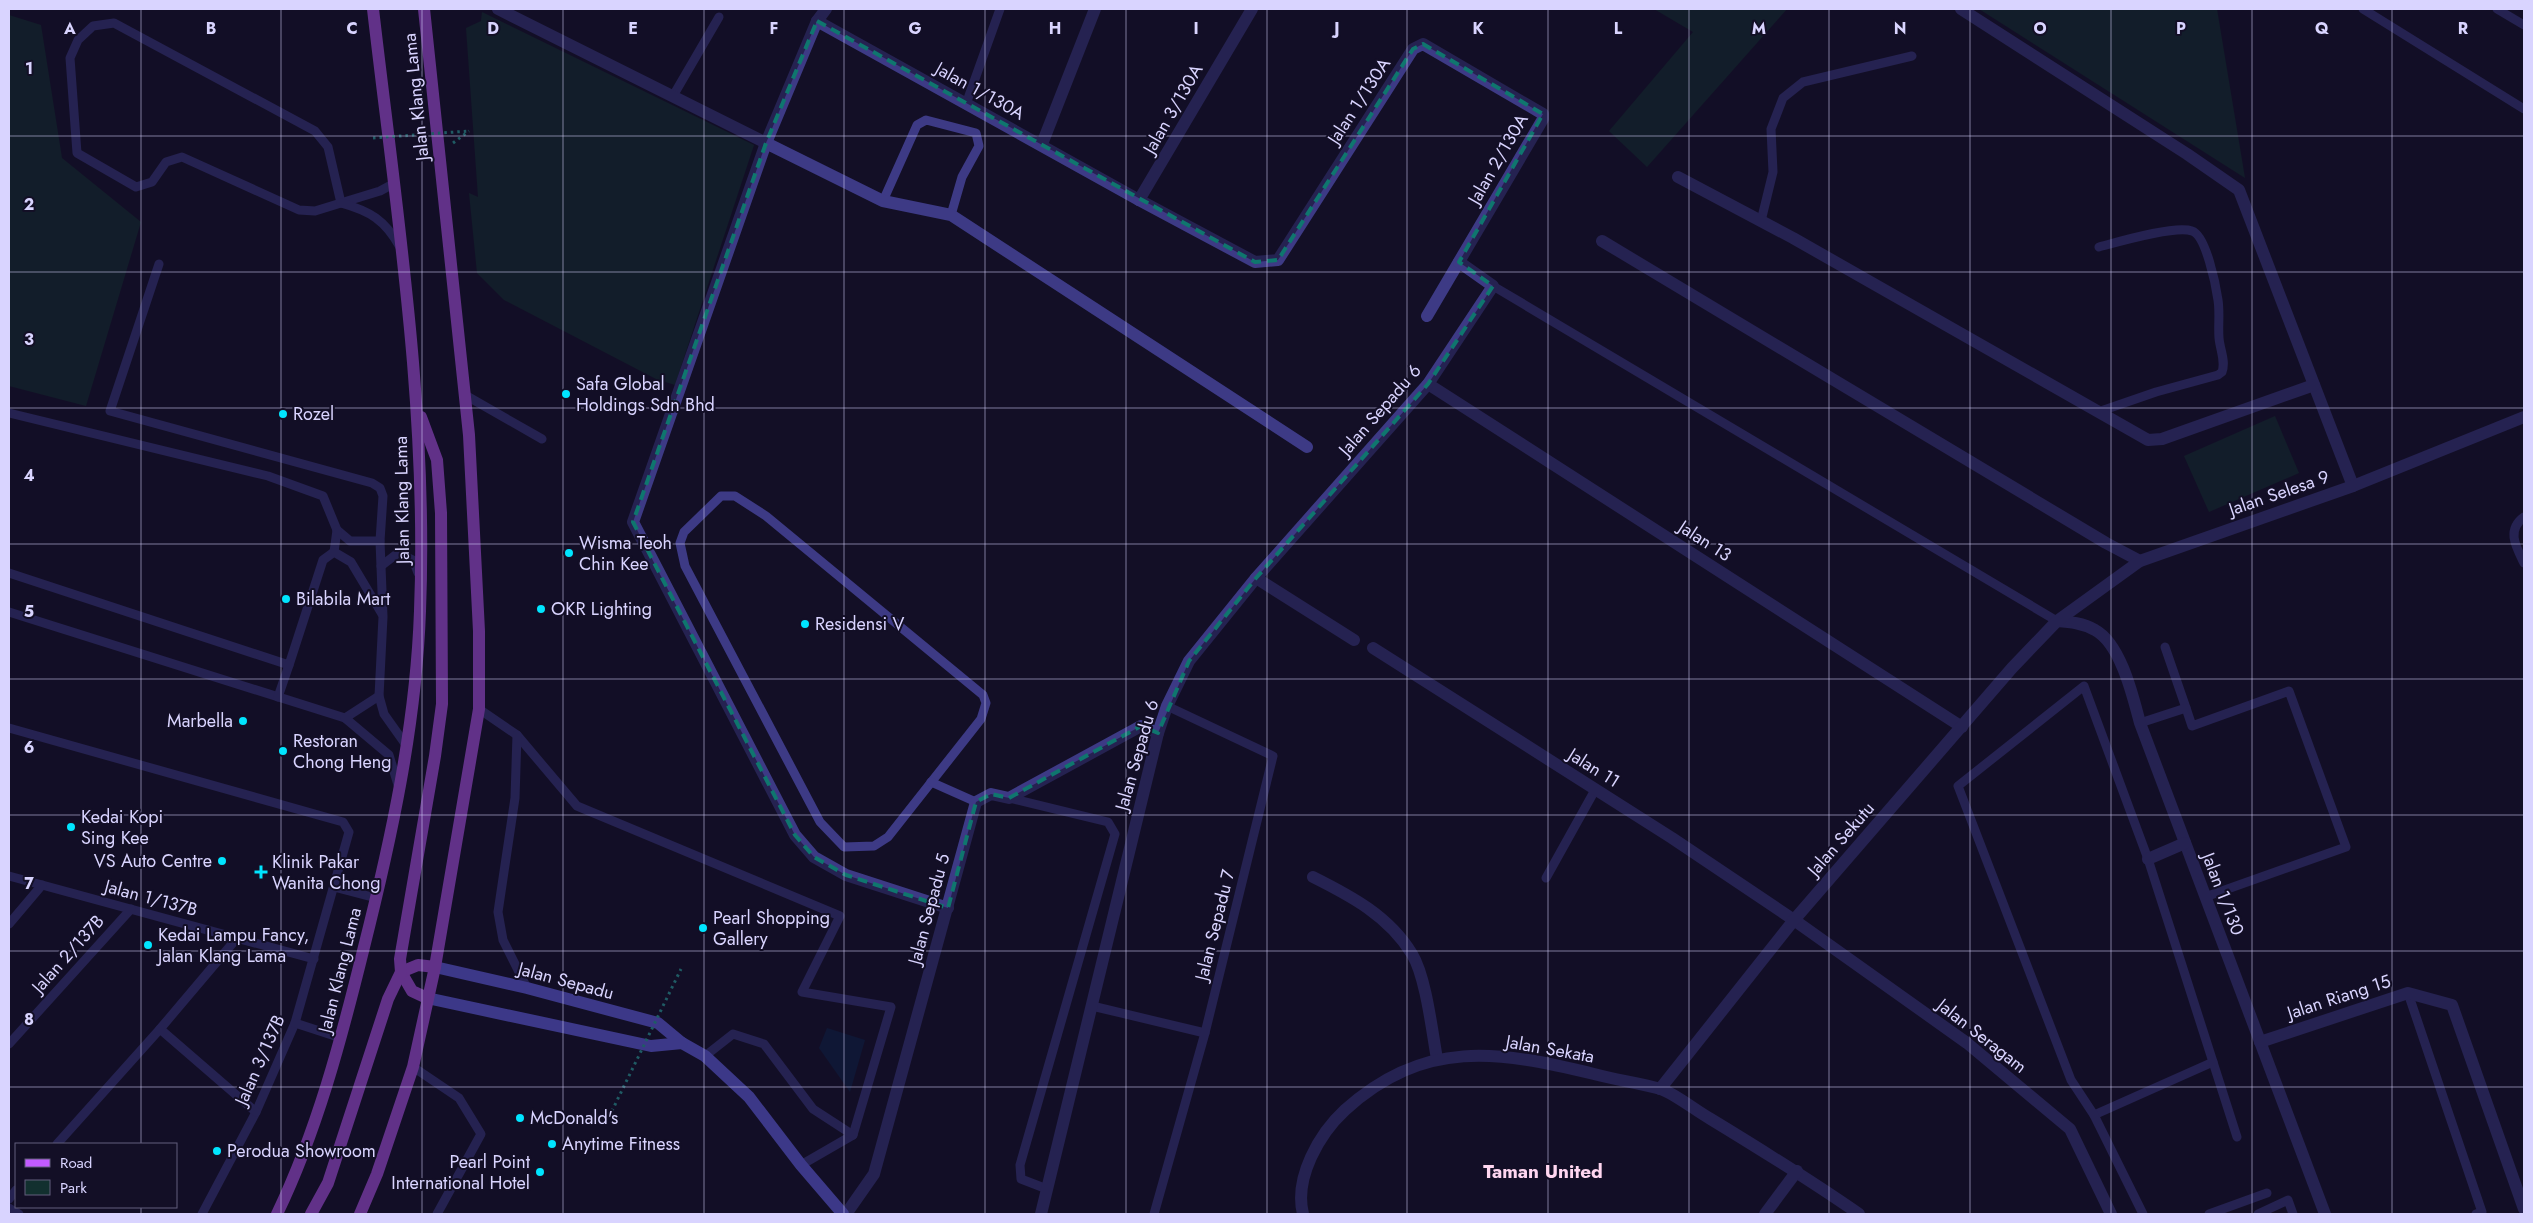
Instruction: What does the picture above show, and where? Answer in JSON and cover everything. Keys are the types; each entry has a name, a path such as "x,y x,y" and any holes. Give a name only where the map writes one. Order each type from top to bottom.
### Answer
{"main road":[{"name":"Jalan Klang Lama","path":"277,1214 294,1179 342,1038 376,898 413,708 421,580 418,411 373,9"},
{"name":"Jalan Klang Lama","path":"360,1214 377,1174 413,1067 434,967 479,709 476,538 465,395 424,9"},
{"path":"418,411 437,460 438,468 442,567 442,704 435,756 400,959 401,972 412,991 427,998"},
{"path":"311,1214 328,1184 388,999 401,972 418,965 434,967"}],"street":[{"path":"498,9 883,202 951,215 1307,447"},
{"path":"826,9 817,21 766,144 633,522 795,835 814,857 846,875 948,908"},
{"path":"1042,144 1095,9"},
{"name":"Jalan 3/130A","path":"1139,200 1252,9"},
{"path":"1960,9 2236,186 2241,194 2353,486"},
{"name":"Jalan 1/130A","path":"817,21 1042,144 1139,200 1255,262 1278,260 1413,49 1423,44"},
{"name":"Jalan 2/130A","path":"1423,44 1543,114 1543,119 1427,316"},
{"path":"1678,177 1761,221 2144,438 2157,441 2314,385"},
{"path":"1602,241 2106,543 2140,561"},
{"path":"1459,262 1493,286"},
{"name":"Jalan Sepadu 6","path":"1041,1214 1158,733 1167,706 1189,661 1256,578 1428,384 1493,286"},
{"name":"Jalan 13","path":"1428,384 1962,727"},
{"name":"Jalan Selesa 9","path":"2057,621 2140,561 2353,486 2524,417"},
{"path":"1256,578 1354,640"},
{"name":"Jalan 1/130","path":"2057,621 2080,624 2096,630 2104,636 2127,674 2140,724 2325,1214"},
{"name":"Jalan Sekutu","path":"1660,1089 1794,920 2012,668 2057,621"},
{"name":"Jalan 11","path":"1373,648 1794,920"},
{"path":"976,802 992,794 1009,798 1141,726 1158,733"},
{"name":"Jalan Sepadu 5","path":"844,1214 874,1174 976,802"},
{"path":"2148,859 2185,843"},
{"path":"1313,877 1357,900 1389,925 1413,955 1422,983 1438,1059"},
{"name":"Jalan Seragam","path":"1794,920 1967,1043 2070,1129 2111,1214"},
{"name":"Jalan Sepadu","path":"434,967 527,988 658,1023 682,1043 704,1056 749,1097 800,1165 844,1214"},
{"name":"Jalan Riang 15","path":"2260,1042 2408,993 2452,1005 2524,1209"},
{"path":"427,998 651,1046 682,1043"},
{"name":"Jalan Sekata","path":"1303,1214 1300,1205 1304,1179 1313,1151 1340,1115 1360,1097 1384,1081 1412,1067 1438,1059 1475,1056 1517,1057 1660,1089 1797,1170 1859,1214"},
{"path":"1765,1214 1797,1170"}],"lane":[{"path":"966,104 1000,9"},
{"path":"2364,9 2524,109"},
{"path":"2497,9 2524,25"},
{"path":"672,96 718,17"},
{"path":"341,202 328,147 315,131 114,23 93,26 78,40 70,58 78,153 136,186 152,182 166,162 182,156 299,210 315,211 386,188 393,184 392,176"},
{"path":"1761,221 1773,172 1771,129 1783,98 1802,82 1912,56"},
{"path":"883,202 917,125 926,120 976,133 979,146 962,176 951,215"},
{"path":"341,202 370,214 389,228 400,247"},
{"path":"2098,247 2174,231 2191,230 2198,234 2205,247 2218,300 2219,339 2224,365 2222,372 2218,375 2156,392 2098,412"},
{"path":"159,264 110,411 372,483 380,488 383,496 380,541 383,617 379,696 384,714 406,745"},
{"path":"1493,286 2057,621"},
{"path":"465,395 542,439"},
{"path":"9,413 268,476 323,496 338,530 350,541 380,541"},
{"path":"721,496 735,496 766,516 983,695 986,703 981,719 931,782 888,837 874,846 844,847 820,822 685,566 680,543 684,532 721,496"},
{"path":"2524,517 2515,528 2513,536 2524,562"},
{"path":"278,697 323,560 334,552 338,530"},
{"path":"334,552 350,562 383,617"},
{"path":"381,566 398,554 413,560 421,580"},
{"path":"9,573 289,665"},
{"path":"9,612 345,718 389,755 399,786"},
{"path":"2165,647 2192,726 2289,691 2346,847 2205,897"},
{"path":"2143,1214 2094,1115 2071,1080 1958,786 2084,686 2148,859 2237,1137"},
{"path":"345,718 379,696"},
{"name":"Jalan Sepadu 7","path":"1154,1214 1205,1032 1273,756 1167,706"},
{"path":"2140,724 2186,708"},
{"path":"479,709 517,735 577,806 840,916 802,992 891,1007 853,1135 800,1165"},
{"name":"Jalan 3/137B","path":"9,728 343,822 349,832 295,1023 256,1112 202,1214"},
{"path":"517,735 515,798 498,912 503,940 527,988"},
{"path":"931,782 976,802"},
{"path":"1546,878 1595,790"},
{"path":"1009,798 1108,822 1114,834 1020,1165 1021,1179 1047,1189"},
{"name":"Jalan 1/137B","path":"9,876 314,959"},
{"path":"9,924 42,885"},
{"path":"334,887 376,898"},
{"name":"Jalan 2/137B","path":"9,1044 131,909"},
{"path":"58,1143 160,1029 237,938"},
{"path":"2408,993 2482,1212 2476,1214"},
{"path":"1092,1006 1205,1032"},
{"path":"295,1023 342,1038"},
{"path":"160,1029 256,1112"},
{"path":"704,1056 733,1034 764,1044 813,1109 853,1135"},
{"path":"2094,1115 2213,1062"},
{"path":"413,1067 459,1098 481,1134 437,1214"},
{"path":"2208,1214 2267,1193"},
{"path":"2258,1214 2288,1200 2293,1214"},
{"path":"9,1208 19,1214"}],"path":[{"path":"373,138 468,130"},
{"path":"609,1117 681,969"}],"highlighted area":[{"path":"817,21 1255,262 1278,260 1413,49 1423,44 1543,114 1459,262 1493,286 1428,384 1256,578 1189,661 1158,733 1141,726 1009,798 991,794 976,802 948,908 846,875 814,857 795,835 633,522 766,143"}],"green space":[{"path":"1654,9 1787,9 1647,167 1609,131 1693,32"},
{"path":"1979,9 2217,9 2245,178"},
{"path":"482,12 754,145 675,385 656,379 504,300 477,273 469,193 478,197 466,28 481,21"},
{"path":"9,15 41,25 62,158 141,222 86,406 9,386"},
{"path":"2275,416 2299,473 2209,512 2184,456"}],"water":[{"path":"827,1028 865,1040 850,1092 819,1048"}],"place":[{"name":"Safa Global Holdings Sdn Bhd","path":"566,394"},
{"name":"Rozel","path":"283,414"},
{"name":"Wisma Teoh Chin Kee","path":"569,553"},
{"name":"Bilabila Mart","path":"286,599"},
{"name":"OKR Lighting","path":"541,609"},
{"name":"Residensi V","path":"805,624"},
{"name":"Marbella","path":"243,721"},
{"name":"Restoran Chong Heng","path":"283,751"},
{"name":"Kedai Kopi Sing Kee","path":"71,827"},
{"name":"VS Auto Centre","path":"222,861"},
{"name":"Klinik Pakar Wanita Chong","path":"261,872"},
{"name":"Pearl Shopping Gallery","path":"703,928"},
{"name":"Kedai Lampu Fancy, Jalan Klang Lama","path":"148,945"},
{"name":"McDonald's","path":"520,1118"},
{"name":"Anytime Fitness","path":"552,1144"},
{"name":"Perodua Showroom","path":"217,1151"},
{"name":"Pearl Point International Hotel","path":"540,1172"}],"district":[{"name":"Taman United","path":"1543,1171"}]}
